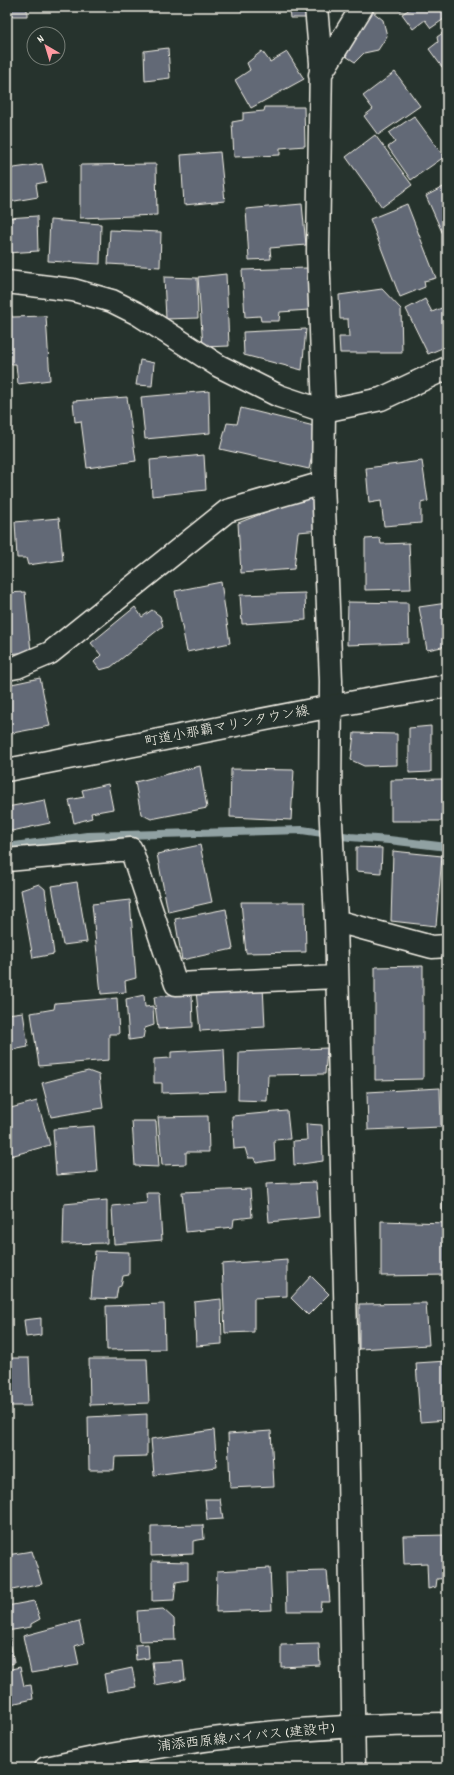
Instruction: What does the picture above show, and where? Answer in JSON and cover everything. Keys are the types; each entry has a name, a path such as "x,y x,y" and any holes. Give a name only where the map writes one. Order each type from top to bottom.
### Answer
{"street":[{"path":"316,7 320,75 318,251 324,411 323,483 332,706 331,816 336,921 349,1423 354,1768"},
{"path":"320,75 362,7"},
{"path":"7,282 73,290 112,301 138,314 219,366 279,396 324,411 381,399 447,368"},
{"path":"7,669 17,667 50,653 227,510 323,483"},
{"name":"町道小那覇マリンタウン線","path":"7,770 332,706 447,686"},
{"path":"7,860 131,849 176,984 337,977"},
{"path":"336,921 432,947 447,946"},
{"name":"浦添西原線バイパス (建設中)","path":"46,1768 160,1746 253,1735 354,1726 447,1724"}],"building":[{"path":"7,7 27,7 27,16 7,16"},
{"path":"241,7 306,7 306,18 290,18 289,9 241,11"},
{"path":"397,7 406,7 400,11"},
{"path":"413,7 447,7 447,17 431,28 425,20 413,29 402,14"},
{"path":"368,8 383,20 387,36 378,50 364,53 355,62 341,53"},
{"path":"447,30 447,64 442,67 429,49 438,42 437,37"},
{"path":"168,48 170,78 145,81 144,51"},
{"path":"262,51 270,62 287,52 304,79 251,108 235,80 250,70 247,63"},
{"path":"395,72 420,106 378,135 364,116 373,109 363,96"},
{"path":"265,107 304,107 305,146 280,148 280,155 234,157 232,122 243,120 243,113 264,111"},
{"path":"414,116 444,157 411,180 388,147 395,142 389,133"},
{"path":"375,135 412,185 382,207 346,157"},
{"path":"220,152 225,201 184,205 181,155"},
{"path":"42,164 46,182 36,184 38,197 9,202 10,214 7,215 7,169"},
{"path":"156,164 157,215 80,218 80,165"},
{"path":"447,185 447,240 446,241 426,196"},
{"path":"302,204 306,245 270,248 271,259 249,260 246,209"},
{"path":"407,204 436,278 424,281 425,287 400,297 370,219"},
{"path":"37,216 38,251 7,253 7,218"},
{"path":"50,220 101,224 100,264 48,261"},
{"path":"110,230 161,232 160,267 108,264"},
{"path":"307,268 309,310 280,312 279,321 261,321 260,316 245,317 242,270"},
{"path":"226,274 229,346 203,347 198,277"},
{"path":"164,277 197,278 198,318 166,319"},
{"path":"382,289 401,309 402,353 340,353 339,337 349,337 348,319 340,319 339,295"},
{"path":"425,299 432,312 444,307 447,312 447,346 428,354 406,309"},
{"path":"7,307 10,307 12,317 46,316 50,380 18,384 16,364 7,364"},
{"path":"306,329 302,370 244,355 243,332"},
{"path":"140,360 154,363 152,386 136,385"},
{"path":"209,391 210,433 145,439 141,397"},
{"path":"127,397 136,461 87,468 81,421 75,422 73,401"},
{"path":"241,408 318,427 309,469 220,449 227,423 237,424"},
{"path":"204,455 206,490 152,496 150,460"},
{"path":"422,461 428,501 421,503 421,523 384,526 381,501 369,503 366,468"},
{"path":"309,495 321,503 321,530 298,532 294,569 241,573 238,523"},
{"path":"7,510 9,543 7,543"},
{"path":"59,518 63,560 28,565 26,558 17,558 15,522"},
{"path":"380,538 381,544 409,543 411,589 365,590 365,539"},
{"path":"221,582 230,643 187,652 175,591"},
{"path":"25,592 31,652 7,654 7,593"},
{"path":"305,593 306,620 242,624 240,595"},
{"path":"348,602 408,603 409,643 347,645"},
{"path":"447,603 447,646 427,650 419,607"},
{"path":"135,607 142,617 152,610 160,616 163,626 111,667 100,670 94,662 101,655 91,643"},
{"path":"40,678 50,726 7,734 7,685"},
{"path":"431,726 431,772 409,773 409,728"},
{"path":"354,733 397,734 397,765 364,766 351,760"},
{"path":"200,766 207,808 151,819 141,814 135,782"},
{"path":"231,769 294,770 291,820 230,817"},
{"path":"443,779 442,821 391,821 391,780"},
{"path":"108,784 113,809 91,813 92,818 74,823 69,800 84,797 82,790"},
{"path":"45,800 50,823 7,832 7,807"},
{"path":"200,845 212,902 168,912 157,854"},
{"path":"356,847 382,848 381,873 356,871"},
{"path":"393,851 442,856 436,926 391,921"},
{"path":"77,882 87,942 63,945 52,886"},
{"path":"39,884 45,889 54,954 33,958 21,890"},
{"path":"130,900 136,978 125,981 126,992 101,994 92,904"},
{"path":"241,902 305,902 306,952 246,953"},
{"path":"226,909 233,949 182,960 175,919"},
{"path":"423,966 423,1079 375,1080 375,967"},
{"path":"447,976 447,1032 446,1032"},
{"path":"263,986 265,1027 200,1031 196,991"},
{"path":"192,992 193,1027 158,1029 154,997"},
{"path":"144,995 145,1007 153,1006 154,1025 145,1028 143,1038 129,1040 126,999"},
{"path":"117,998 119,1034 109,1034 109,1060 39,1066 31,1013 54,1009 55,1003"},
{"path":"23,1012 28,1047 7,1051 7,1014"},
{"path":"327,1048 325,1074 268,1075 267,1101 238,1100 239,1052"},
{"path":"224,1049 226,1091 162,1093 162,1083 154,1083 154,1059 171,1058 171,1052"},
{"path":"88,1071 99,1075 103,1108 51,1117 42,1083"},
{"path":"440,1088 441,1127 368,1130 367,1092"},
{"path":"447,1090 447,1211 442,1211"},
{"path":"37,1101 50,1145 7,1157 7,1109"},
{"path":"287,1111 290,1139 274,1140 275,1160 256,1163 254,1158 248,1158 245,1148 234,1149 232,1116"},
{"path":"208,1116 209,1152 186,1152 186,1164 162,1165 158,1117"},
{"path":"132,1121 156,1121 159,1167 135,1166"},
{"path":"306,1124 322,1125 323,1161 294,1165 293,1141 307,1140"},
{"path":"94,1126 97,1172 56,1175 53,1129"},
{"path":"316,1182 319,1217 269,1222 266,1184"},
{"path":"250,1189 252,1217 234,1219 233,1227 186,1232 182,1192"},
{"path":"146,1193 159,1193 162,1240 114,1244 112,1206 147,1203"},
{"path":"107,1200 107,1243 63,1244 64,1204"},
{"path":"381,1221 447,1223 447,1275 381,1276"},
{"path":"95,1251 129,1252 129,1275 123,1276 121,1286 118,1287 116,1299 91,1298"},
{"path":"287,1259 287,1296 254,1298 254,1332 225,1333 222,1264"},
{"path":"311,1276 329,1294 308,1315 291,1298"},
{"path":"221,1299 222,1344 196,1346 194,1302"},
{"path":"426,1303 429,1345 359,1349 359,1304"},
{"path":"164,1304 165,1349 107,1350 106,1306"},
{"path":"41,1318 41,1335 26,1337 24,1320"},
{"path":"7,1358 29,1358 31,1406 7,1406"},
{"path":"89,1359 147,1359 149,1403 90,1405"},
{"path":"447,1361 447,1420 420,1422 416,1363"},
{"path":"147,1414 147,1456 115,1457 114,1470 89,1470 88,1417"},
{"path":"214,1430 217,1467 154,1475 151,1439"},
{"path":"271,1431 274,1486 230,1488 228,1434"},
{"path":"205,1499 220,1499 223,1519 207,1520"},
{"path":"203,1525 204,1539 193,1541 193,1554 151,1556 151,1526"},
{"path":"447,1535 447,1578 437,1579 436,1587 428,1589 427,1563 404,1564 403,1536"},
{"path":"32,1551 42,1584 7,1591 7,1555"},
{"path":"152,1561 188,1562 188,1580 176,1582 174,1600 152,1601"},
{"path":"270,1568 272,1610 216,1612 217,1571"},
{"path":"327,1571 330,1602 321,1602 320,1611 287,1611 286,1572"},
{"path":"34,1601 40,1619 31,1624 31,1627 7,1631 7,1606"},
{"path":"163,1609 174,1619 175,1640 139,1641 137,1611"},
{"path":"79,1621 84,1643 75,1646 79,1665 31,1673 23,1636"},
{"path":"7,1635 9,1635 14,1663 7,1665"},
{"path":"148,1644 149,1658 136,1660 135,1645"},
{"path":"319,1644 320,1665 281,1667 281,1645"},
{"path":"183,1660 185,1680 155,1685 152,1662"},
{"path":"20,1667 24,1686 31,1685 33,1699 7,1705 7,1670"},
{"path":"132,1668 136,1687 107,1692 104,1674"}],"waterway":[{"path":"7,847 87,836 302,830 350,837 447,847"}]}
